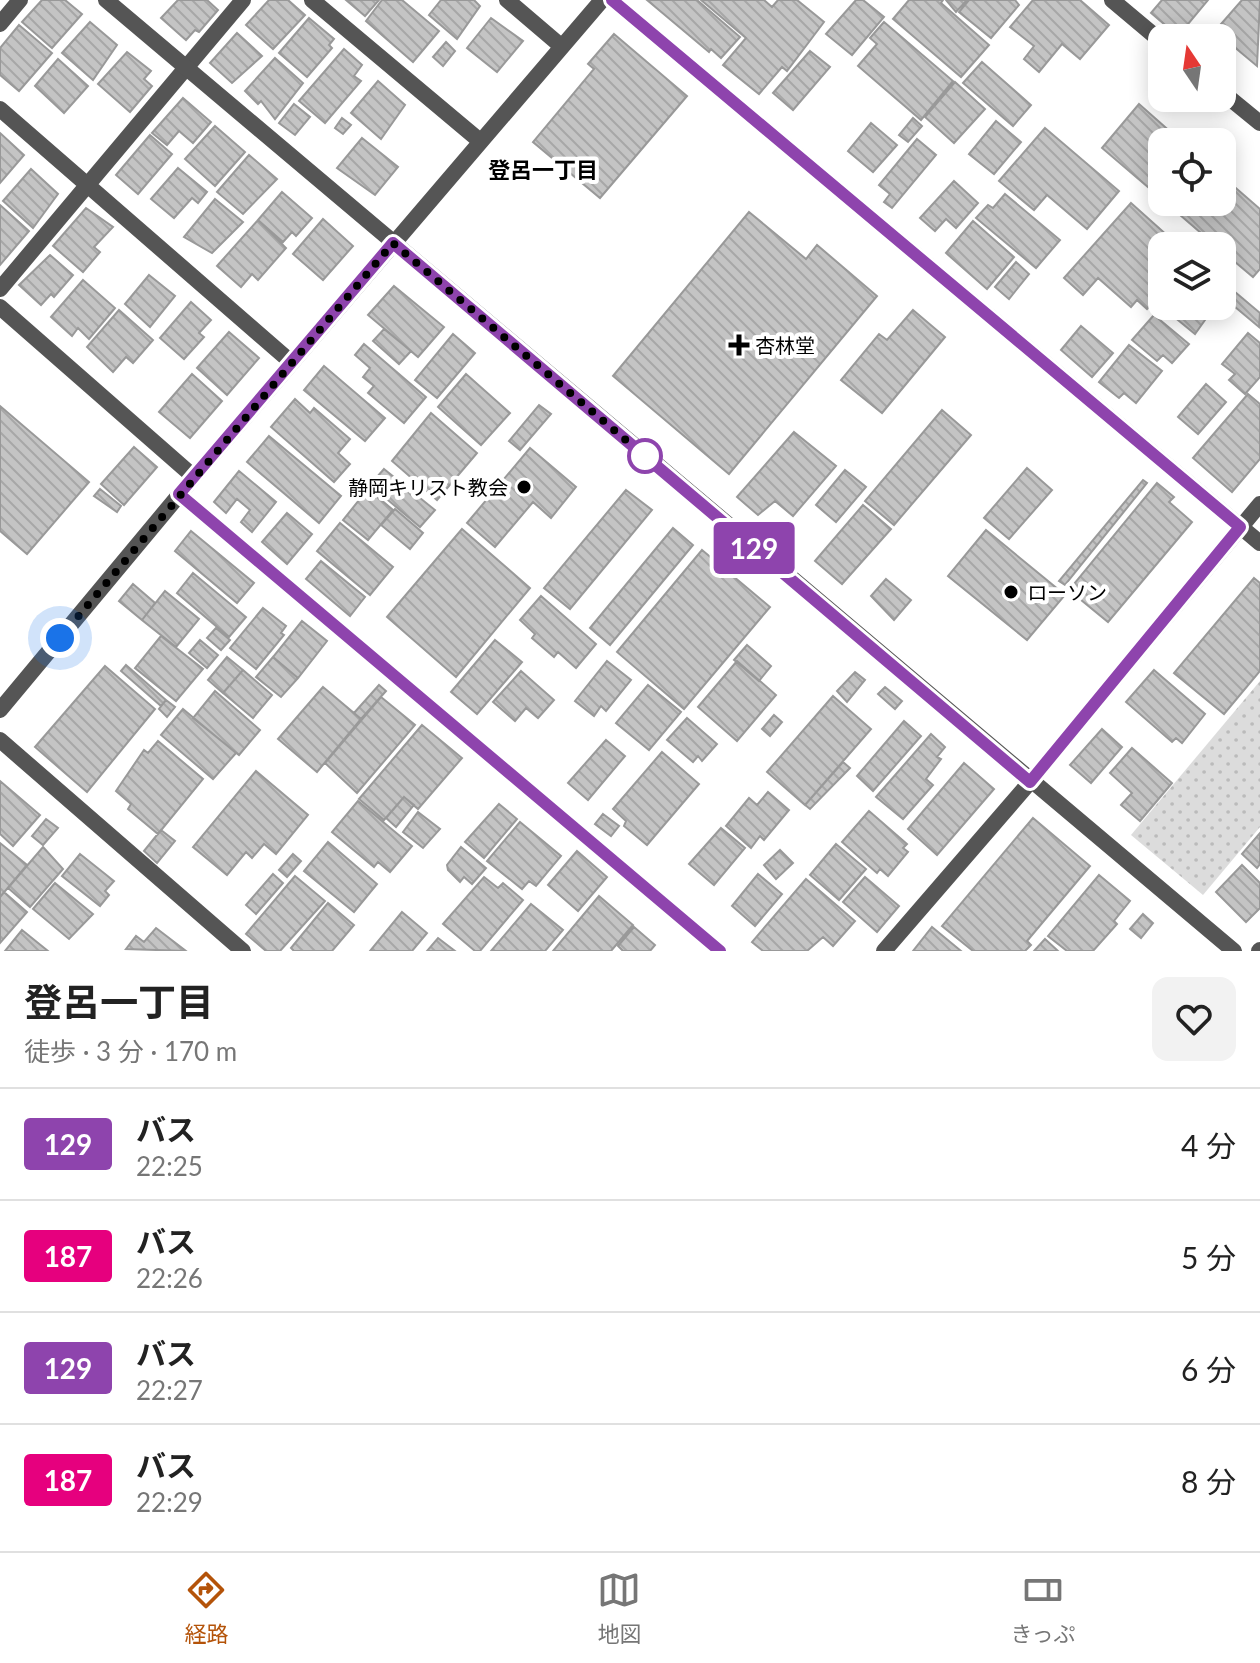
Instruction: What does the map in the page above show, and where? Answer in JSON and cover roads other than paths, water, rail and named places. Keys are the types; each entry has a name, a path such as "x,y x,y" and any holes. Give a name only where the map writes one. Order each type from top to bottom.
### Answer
{"street":[{"path":"0,24 20,0"},
{"path":"106,0 1234,951"},
{"path":"0,289 243,0"},
{"path":"312,0 480,141"},
{"path":"507,0 561,46"},
{"path":"0,710 179,494 602,0"},
{"path":"612,0 1260,543"},
{"path":"1112,0 1148,30"},
{"path":"1236,103 1260,123"},
{"path":"0,109 291,362"},
{"path":"0,307 194,477"},
{"path":"179,494 720,951"},
{"path":"884,951 1030,782 1260,504"},
{"path":"0,740 243,951"}],"place":[{"name":"杏林堂","path":"739,345"},
{"name":"静岡キリスト教会","path":"524,487"},
{"name":"ローソン","path":"1011,592"}],"district":[{"name":"登呂一丁目","path":"543,169"}]}
